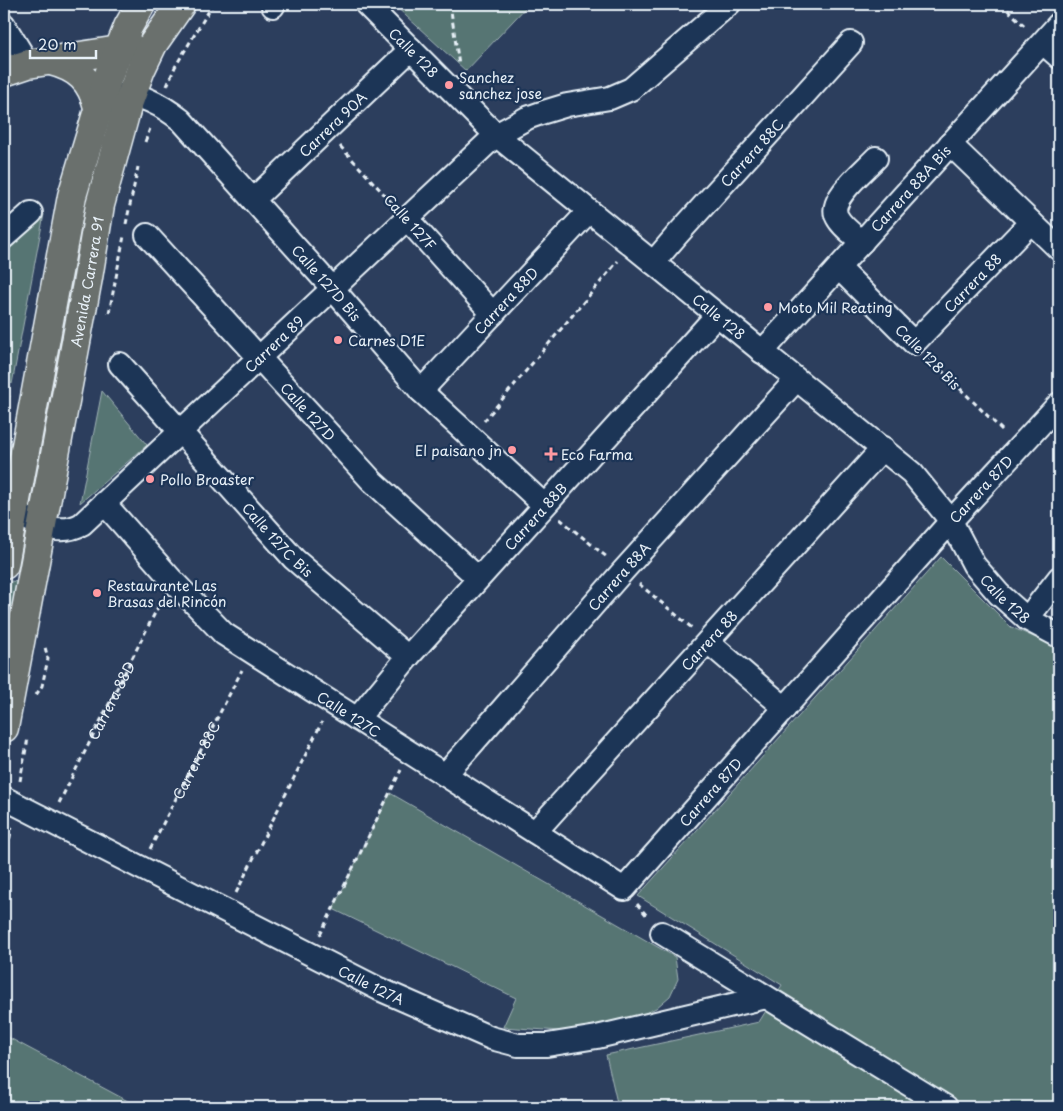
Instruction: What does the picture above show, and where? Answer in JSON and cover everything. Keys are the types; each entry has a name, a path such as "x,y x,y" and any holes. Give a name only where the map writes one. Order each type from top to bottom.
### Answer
{"main road":[{"path":"4,565 9,508 72,196 98,107 118,50 141,4"},
{"name":"Avenida Carrera 91","path":"4,728 85,297 100,206 111,163 141,69 153,44 181,4"},
{"path":"27,66 153,44"},
{"path":"27,66 63,64 74,69 92,87 98,107"}],"street":[{"name":"Calle 128","path":"366,4 496,135 912,473 951,521 974,564 999,594 1027,619 1059,636"},
{"name":"Carrera 89","path":"9,508 42,525 55,529 75,528 82,524 496,135 527,118 544,112 568,105 610,98 631,89 729,4"},
{"name":"Carrera 88A Bis","path":"762,352 950,144 1051,50 1059,24"},
{"path":"4,25 27,66"},
{"name":"Carrera 88C","path":"653,263 851,43"},
{"name":"Carrera 90A","path":"254,200 411,49"},
{"name":"Calle 127D Bis","path":"98,107 115,95 132,95 158,104 181,120 333,288 421,391 544,505"},
{"path":"950,144 1059,249"},
{"path":"862,242 837,218 836,202 846,188 876,158"},
{"name":"Carrera 88D","path":"421,391 589,211"},
{"path":"4,237 31,213"},
{"name":"Calle 127F","path":"407,219 493,314"},
{"name":"Carrera 88","path":"914,343 1031,222"},
{"name":"Calle 127D","path":"147,235 372,481 478,578"},
{"name":"Calle 128 Bis","path":"839,268 914,343"},
{"name":"Carrera 88B","path":"357,719 408,657 478,578 717,315"},
{"name":"Calle 127C Bis","path":"120,364 294,559 408,657"},
{"name":"Carrera 88A","path":"445,776 624,571 796,380"},
{"name":"Carrera 87D","path":"624,889 951,521 1059,404"},
{"name":"Carrera 88","path":"535,832 883,448"},
{"name":"Calle 127C","path":"104,504 172,580 224,634 624,889"},
{"path":"1027,619 1059,578"},
{"path":"708,642 785,708"},
{"name":"Calle 127A","path":"4,798 311,954 380,988 491,1038 518,1045 547,1045 597,1037 766,997"},
{"path":"662,933 946,1107"}],"path":[{"path":"459,67 450,4 461,4"},
{"path":"1002,4 1051,50"},
{"name":"Calle 127F","path":"326,130 407,219"},
{"path":"471,437 631,246"},
{"name":"Calle 128 Bis","path":"914,343 1018,447"},
{"name":"Carrera 88D","path":"49,821 172,580"},
{"name":"Carrera 88C","path":"140,867 251,652"},
{"path":"227,911 332,704"},
{"path":"311,954 410,753"},
{"path":"624,889 662,933"}],"green space":[{"path":"393,4 529,4 466,71"},
{"path":"110,117 40,476 32,474 80,210"},
{"path":"44,214 12,384 4,375 4,250"},
{"path":"102,391 147,445 80,503"},
{"path":"941,557 1011,627 1059,648 1059,1107 618,1107 606,1055 759,1022 782,985 638,896"},
{"path":"11,581 21,582 4,668 4,619"},
{"path":"390,793 675,957 678,979 670,996 656,1008 635,1018 560,1031 503,1027 516,998 333,909"},
{"path":"4,1035 139,1107 4,1107"}],"place":[{"name":"Sanchez sanchez jose","path":"449,85"},
{"name":"Moto Mil Reating","path":"768,307"},
{"name":"Carnes D1E","path":"338,340"},
{"name":"El paisano jn","path":"512,450"},
{"name":"Eco Farma","path":"551,454"},
{"name":"Pollo Broaster","path":"150,479"},
{"name":"Restaurante Las Brasas del Rincón","path":"97,593"}]}
